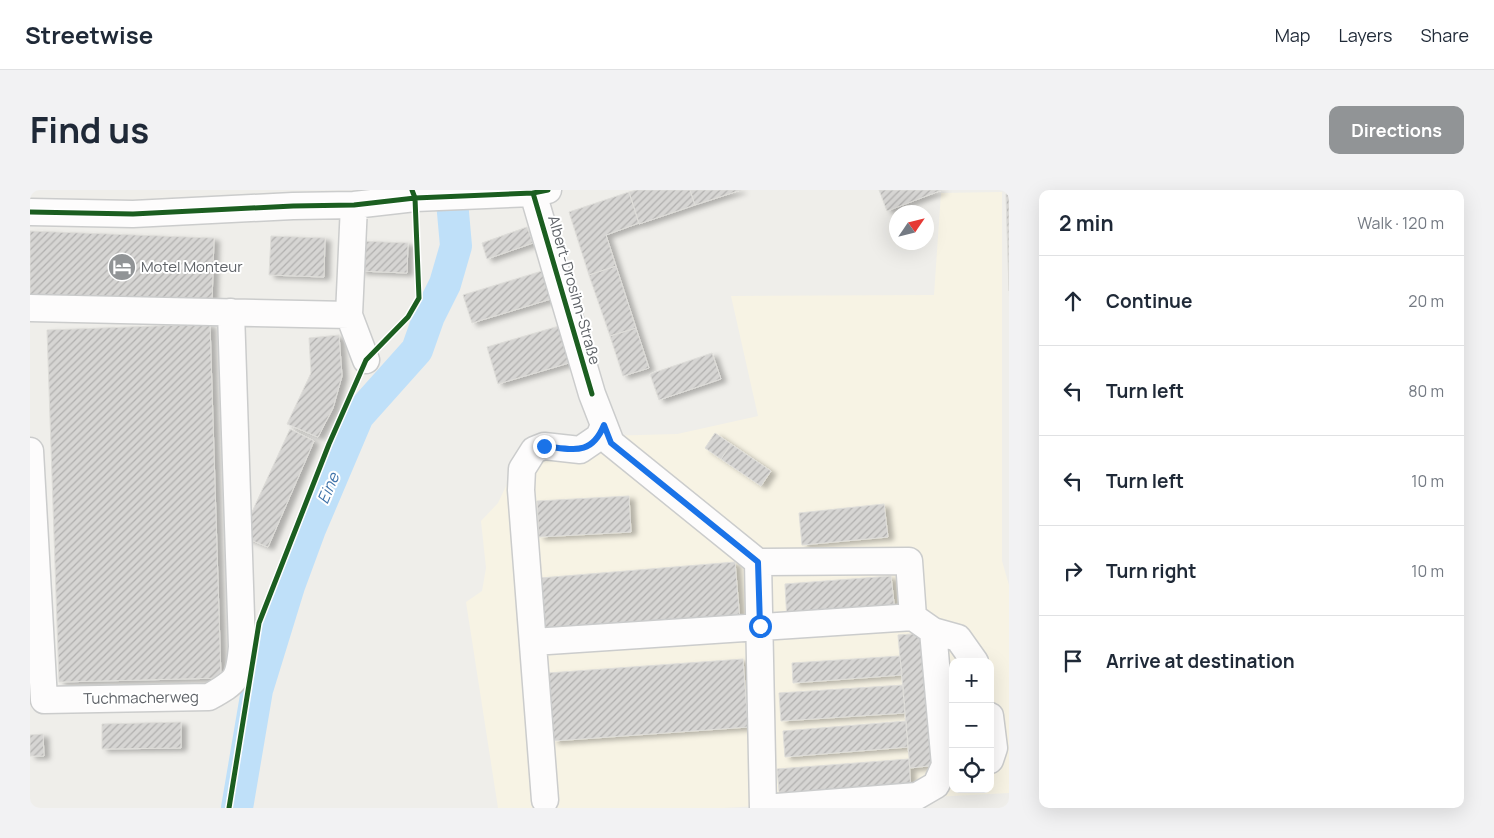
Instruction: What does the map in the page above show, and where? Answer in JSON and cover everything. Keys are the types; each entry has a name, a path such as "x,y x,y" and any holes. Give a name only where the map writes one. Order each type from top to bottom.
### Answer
{"street":[{"path":"30,212 133,214 284,206 354,205 415,198 486,196 540,191"},
{"name":"Albert-Drosihn-Straße","path":"540,191 592,394 611,443 758,562"},
{"path":"354,205 348,315 366,360"},
{"path":"30,308 348,315"},
{"name":"Tuchmacherweg","path":"30,450 44,700 209,696 231,684 240,669 242,647 231,312"},
{"path":"545,800 521,490 522,469 534,450 544,446 580,450 599,437 604,425"},
{"path":"909,561 923,624 945,765 945,782 917,796 763,808 758,562 909,561"},
{"path":"533,642 760,626 923,624 958,638 972,658"}],"shaded area":[{"path":"1002,192 1002,561 1009,585 1009,793 723,808 498,808 466,602 482,591 486,568 481,521 498,503 529,438 677,434 758,416 731,296 934,295 941,193"}],"building":[{"path":"637,190 690,190 695,205 639,224 629,192"},
{"path":"690,190 741,190 695,205"},
{"path":"879,190 942,190 903,205 889,205 889,210 887,211"},
{"path":"629,192 639,223 606,235 616,266 589,275 569,212"},
{"path":"1006,194 1009,194 1009,228 1007,228"},
{"path":"527,227 533,243 487,259 482,243"},
{"path":"1007,228 1009,228 1009,291"},
{"name":"Motel Monteur","path":"30,231 214,238 212,303 30,296"},
{"path":"271,236 325,238 324,277 269,275"},
{"path":"362,241 408,243 407,273 360,271"},
{"path":"616,266 636,328 610,336 589,275"},
{"path":"542,271 551,299 472,323 463,295"},
{"path":"210,324 221,678 59,682 47,330"},
{"path":"559,326 569,363 498,384 487,347"},
{"path":"636,328 649,368 623,376 610,336"},
{"path":"339,335 342,376 333,408 318,437 287,424 311,373 309,338"},
{"path":"712,353 721,379 659,400 650,374"},
{"path":"290,429 314,441 268,547 241,536"},
{"path":"715,433 731,444 721,459 705,448"},
{"path":"731,444 771,471 761,486 721,459"},
{"path":"629,496 631,532 539,537 537,501"},
{"path":"884,504 888,537 802,545 799,513"},
{"path":"735,562 740,621 545,637 540,578"},
{"path":"891,576 895,612 787,621 785,584"},
{"path":"925,633 937,765 910,768 898,635"},
{"path":"900,656 902,675 793,683 792,663"},
{"path":"743,659 748,727 553,741 548,673"},
{"path":"903,685 905,713 781,721 779,693"},
{"path":"906,721 908,747 785,757 783,731"},
{"path":"181,722 181,748 102,749 102,724"},
{"path":"43,734 44,756 30,756 30,735"},
{"path":"909,759 911,792 780,802 777,769"}],"waterway":[{"name":"Eine","path":"237,808 257,690 289,586 310,529 358,416 417,350 429,316 445,284 456,246 451,190"}],"cycle path":[{"path":"229,808 259,623 329,444 366,360 408,317 419,298 415,198 412,190"},
{"path":"30,212 133,214 354,205 415,198 533,193 548,190"},
{"path":"533,193 592,394"}],"place":[{"name":"Motel Monteur","path":"122,267"}],"route":[{"path":"544,446 580,450 599,437 604,425 611,443 758,562 760,626"}]}
